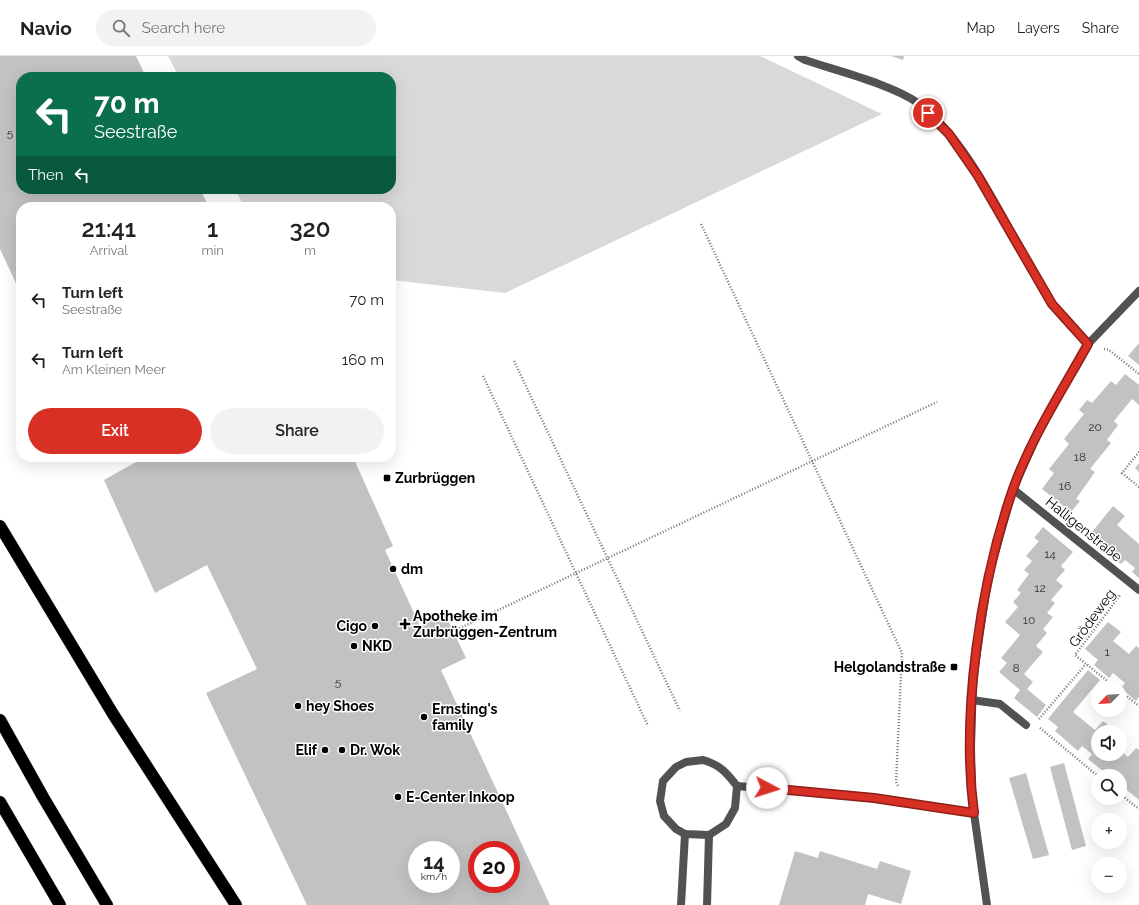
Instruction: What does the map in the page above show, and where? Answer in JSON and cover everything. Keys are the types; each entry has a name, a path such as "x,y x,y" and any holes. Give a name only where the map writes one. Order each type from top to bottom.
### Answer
{"highway":[{"path":"0,526 113,714 236,905"},
{"path":"0,720 43,797 107,905"},
{"path":"0,802 60,905"}],"street":[{"path":"798,56 805,60 884,86 917,103 949,134 978,176 1052,304 1088,344"},
{"path":"987,905 974,813 971,747 973,680 988,578 1013,489 1041,427 1088,344 1139,291"},
{"name":"Halligenstraße","path":"1013,489 1139,590"},
{"path":"972,700 1000,704 1030,724"},
{"path":"703,760 716,764 728,774 737,786 734,808 726,824 709,835 684,834 676,829 664,816 660,801 663,781 676,767 686,762 703,760"},
{"path":"737,786 874,798 974,813"},
{"path":"681,905 684,834"},
{"path":"707,905 709,835"}],"path":[{"path":"701,224 902,653 896,782 900,792"},
{"path":"1088,344 1109,350 1139,374"},
{"path":"514,361 680,711"},
{"path":"483,376 648,726"},
{"path":"454,631 607,557 937,402"},
{"path":"1139,452 1122,473 1139,487"},
{"name":"Grödeweg","path":"1107,681 1075,655 1130,583"},
{"name":"Grödeweg","path":"1030,724 1086,664"},
{"path":"1127,697 1139,706"},
{"path":"1030,724 1091,771"},
{"path":"1127,800 1139,809"}],"shaded area":[{"path":"168,56 760,56 882,114 505,293 396,281 396,202 242,202 238,194 396,194 396,72 176,72"}],"building":[{"path":"0,56 136,56 144,72 16,72 16,194 202,194 206,202 16,202 16,283 0,249"},
{"path":"891,56 904,56 903,60"},
{"path":"1139,343 1139,365 1128,356"},
{"path":"1125,374 1139,385 1139,405 1132,399 1114,421 1118,425 1107,440 1111,443 1090,469 1095,472 1076,499 1080,501 1071,512 1042,489 1054,473 1049,469 1069,444 1064,439 1084,414 1079,410 1087,400 1092,403 1111,381 1116,385"},
{"path":"136,462 355,462 393,546 385,550 420,626 445,614 466,658 441,670 550,905 307,905 206,693 257,669 207,565 155,593 104,480"},
{"path":"1139,463 1139,472 1135,468"},
{"path":"1113,506 1125,516 1117,525 1139,544 1139,578 1132,572 1135,568 1125,560 1121,564 1098,545 1102,541 1092,532"},
{"path":"1043,527 1073,552 1061,566 1065,570 1056,580 1063,586 1051,600 1055,603 1047,613 1053,617 1043,629 1047,633 1036,646 1043,652 1024,674 1033,682 1027,689 1046,705 1037,717 1014,698 1020,690 999,672 1007,663 1001,658 1020,635 1005,622 1018,607 1013,602 1021,593 1017,590 1029,574 1024,570 1032,561 1026,556 1039,541 1034,538"},
{"path":"1108,622 1121,632 1113,641 1129,654 1136,646 1139,648 1139,697 1136,701 1127,693 1127,681 1123,681 1113,673 1109,678 1094,665 1098,660 1085,649"},
{"path":"1088,670 1100,680 1091,681 1091,691 1073,712 1091,727 1091,753 1082,746 1078,751 1055,731 1058,727 1048,719"},
{"path":"1103,721 1108,725 1099,725"},
{"path":"1136,748 1139,750 1139,800 1127,790 1127,769 1100,769 1088,759 1091,755 1091,761 1127,761 1127,756 1128,757"},
{"path":"1064,763 1086,846 1072,850 1050,767"},
{"path":"1026,773 1049,855 1033,859 1009,778"},
{"path":"795,851 818,858 820,851 877,869 880,861 911,871 901,904 868,894 865,905 779,905"}],"place":[{"name":"Zurbrüggen","path":"387,478"},
{"name":"dm","path":"393,569"},
{"name":"Apotheke im Zurbrüggen-Zentrum","path":"405,624"},
{"name":"Cigo","path":"375,626"},
{"name":"NKD","path":"354,646"},
{"name":"Helgolandstraße","path":"954,667"},
{"name":"hey Shoes","path":"298,706"},
{"name":"Ernsting's family","path":"424,717"},
{"name":"Elif","path":"325,750"},
{"name":"Dr. Wok","path":"342,750"},
{"name":"E-Center Inkoop","path":"398,797"}],"route":[{"path":"767,788 874,798 974,813 972,799 971,747 973,680 988,578 1013,489 1041,427 1088,344 1052,304 978,176 949,134 928,113"}]}
